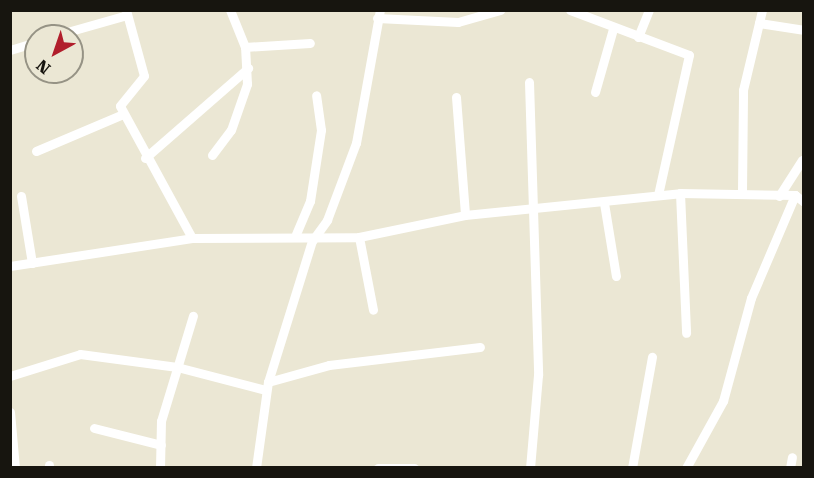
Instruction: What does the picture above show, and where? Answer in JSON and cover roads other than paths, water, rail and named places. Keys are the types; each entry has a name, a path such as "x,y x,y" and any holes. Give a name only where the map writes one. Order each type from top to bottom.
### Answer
{"street":[{"path":"212,155 244,99 248,68 245,47 230,10"},
{"path":"256,468 267,386 312,241 327,220 356,143 378,14 458,22 500,10"},
{"path":"570,10 613,29 687,53 690,61 658,195"},
{"path":"638,37 649,10"},
{"path":"742,191 742,90 762,10"},
{"path":"84,26 127,13 144,76 120,106 145,158 192,238"},
{"path":"759,23 804,30"},
{"path":"596,92 613,29"},
{"path":"245,47 310,43"},
{"path":"145,158 248,68"},
{"path":"529,82 531,212 538,375 530,468"},
{"path":"296,234 310,201 321,130 316,95"},
{"path":"456,97 465,215"},
{"path":"36,151 123,114"},
{"path":"779,196 802,160"},
{"path":"10,266 192,238 296,234 312,241 359,237 465,215 531,212 680,193 742,191 779,196 795,195 804,202"},
{"path":"680,193 686,333"},
{"path":"686,468 723,400 751,298 795,195"},
{"path":"21,196 32,263"},
{"path":"604,203 616,276"},
{"path":"359,237 373,310"},
{"path":"160,468 159,428 193,316"},
{"path":"10,376 80,354 177,366 267,386 328,365 480,346"},
{"path":"632,468 652,357"},
{"path":"10,412 15,468"},
{"path":"94,428 160,445"},
{"path":"790,468 792,457"},
{"path":"378,468 414,468"}]}
